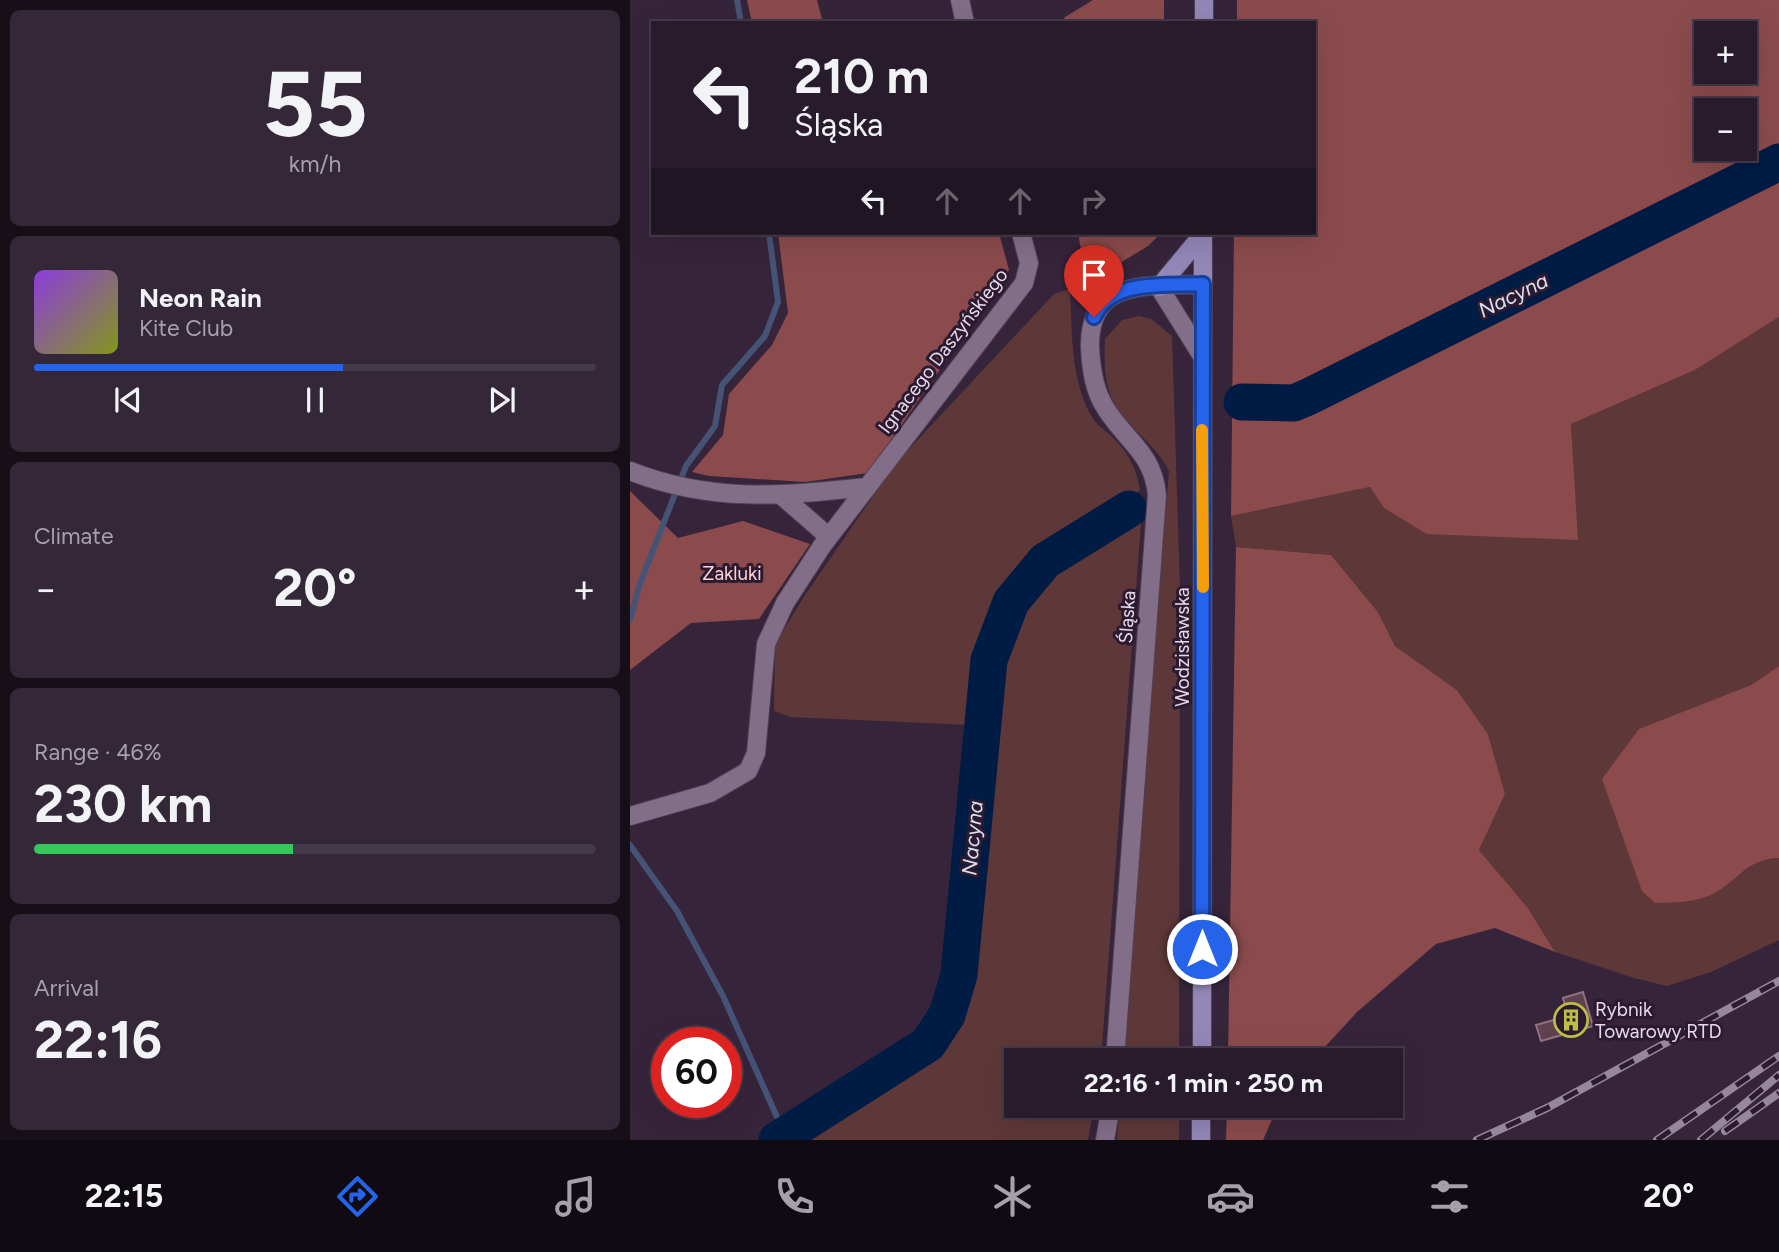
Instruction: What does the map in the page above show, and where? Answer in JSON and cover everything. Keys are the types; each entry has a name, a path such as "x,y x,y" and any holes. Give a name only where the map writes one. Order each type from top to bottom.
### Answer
{"main road":[{"path":"1204,0 1204,21"},
{"path":"1159,287 1201,235"},
{"name":"Wodzisławska","path":"1202,1048 1203,235"},
{"path":"1201,1118 1201,1140"}],"street":[{"path":"960,0 965,21"},
{"name":"Ignacego Daszyńskiego","path":"630,817 710,793 748,771 756,753 766,644 785,603 828,537 1024,283 1029,263 1022,235"},
{"name":"Śląska","path":"1116,1048 1157,495 1149,463 1110,415 1098,395 1092,371 1090,339 1096,313 1109,297 1124,290 1203,284"},
{"path":"1159,287 1202,356"},
{"path":"630,471 670,485 707,492 782,496 867,487"},
{"path":"782,496 828,537"},
{"path":"1105,1140 1109,1118"}],"shaded area":[{"path":"1070,289 1072,339 1080,390 1094,420 1116,441 1130,460 1140,490 1020,571 997,604 980,651 971,688 970,725 790,717 774,711 775,644 805,595 896,463 1054,294"},
{"path":"1139,316 1151,319 1172,336 1180,589 1179,1048 1124,1048 1169,471 1164,461 1120,412 1106,380 1105,339 1122,320"},
{"path":"1779,317 1779,666 1751,685 1640,729 1718,891 1761,859 1779,858 1779,940 1711,972 1667,986 1555,952 1528,908 1479,850 1505,794 1488,734 1457,690 1395,646 1378,612 1331,555 1236,547 1231,516 1370,487 1384,508 1577,540 1571,424 1695,370"},
{"path":"1139,513 1141,523 1102,1048 1004,1048 1004,1118 1092,1118 1088,1140 766,1140 928,1036 945,1001 958,906 978,682 988,643 1052,562 1055,565 1092,539"},
{"path":"1119,1118 1179,1118 1179,1140 1117,1140"}],"green space":[{"path":"747,0 817,0 822,21 752,21"},
{"path":"1093,0 1164,0 1164,21 1062,21"},
{"path":"1237,0 1779,0 1779,317 1695,370 1571,424 1578,540 1427,534 1384,508 1370,487 1231,516 1234,235 1316,235 1316,21 1237,21"},
{"path":"778,235 1000,235 1009,270 868,473 805,482 709,476 692,472 723,435 729,394 772,345 788,313"},
{"path":"1078,235 1159,235 1148,246 1087,283"},
{"name":"Zakluki","path":"630,491 678,538 743,521 810,544 759,619 691,623 630,670"},
{"path":"1236,547 1331,555 1378,612 1395,646 1457,690 1488,734 1505,794 1479,850 1528,908 1555,952 1495,928 1436,944 1357,1012 1324,1048 1228,1048"},
{"path":"1779,666 1779,858 1760,861 1718,891 1703,898 1655,903 1642,891 1602,779 1639,729 1751,685"},
{"path":"1227,1118 1273,1118 1263,1140 1226,1140"}],"building":[{"name":"Rybnik Towarowy RTD","path":"1583,992 1593,1026 1541,1041 1536,1025 1568,1016 1563,998"}],"waterway":[{"path":"737,0 741,21"},
{"name":"Nacyna","path":"1242,402 1294,403 1308,397 1779,162"},
{"path":"630,620 639,586 686,466 715,426 722,385 765,336 778,302 769,235"},
{"name":"Nacyna","path":"777,1140 928,1044 947,1015 959,975 989,660 1011,602 1045,561 1129,509"},
{"path":"630,845 677,911 723,996 785,1135"}],"railway":[{"path":"1477,1140 1547,1108 1779,981"},
{"path":"1657,1140 1779,1056"},
{"path":"1701,1140 1779,1075"},
{"path":"1725,1131 1779,1093"}],"slow traffic":[{"path":"1202,430 1203,587"}],"place":[{"name":"Rybnik Towarowy RTD","path":"1571,1020"}],"route":[{"path":"1094,317 1099,307 1119,291 1203,284 1202,949"}]}
